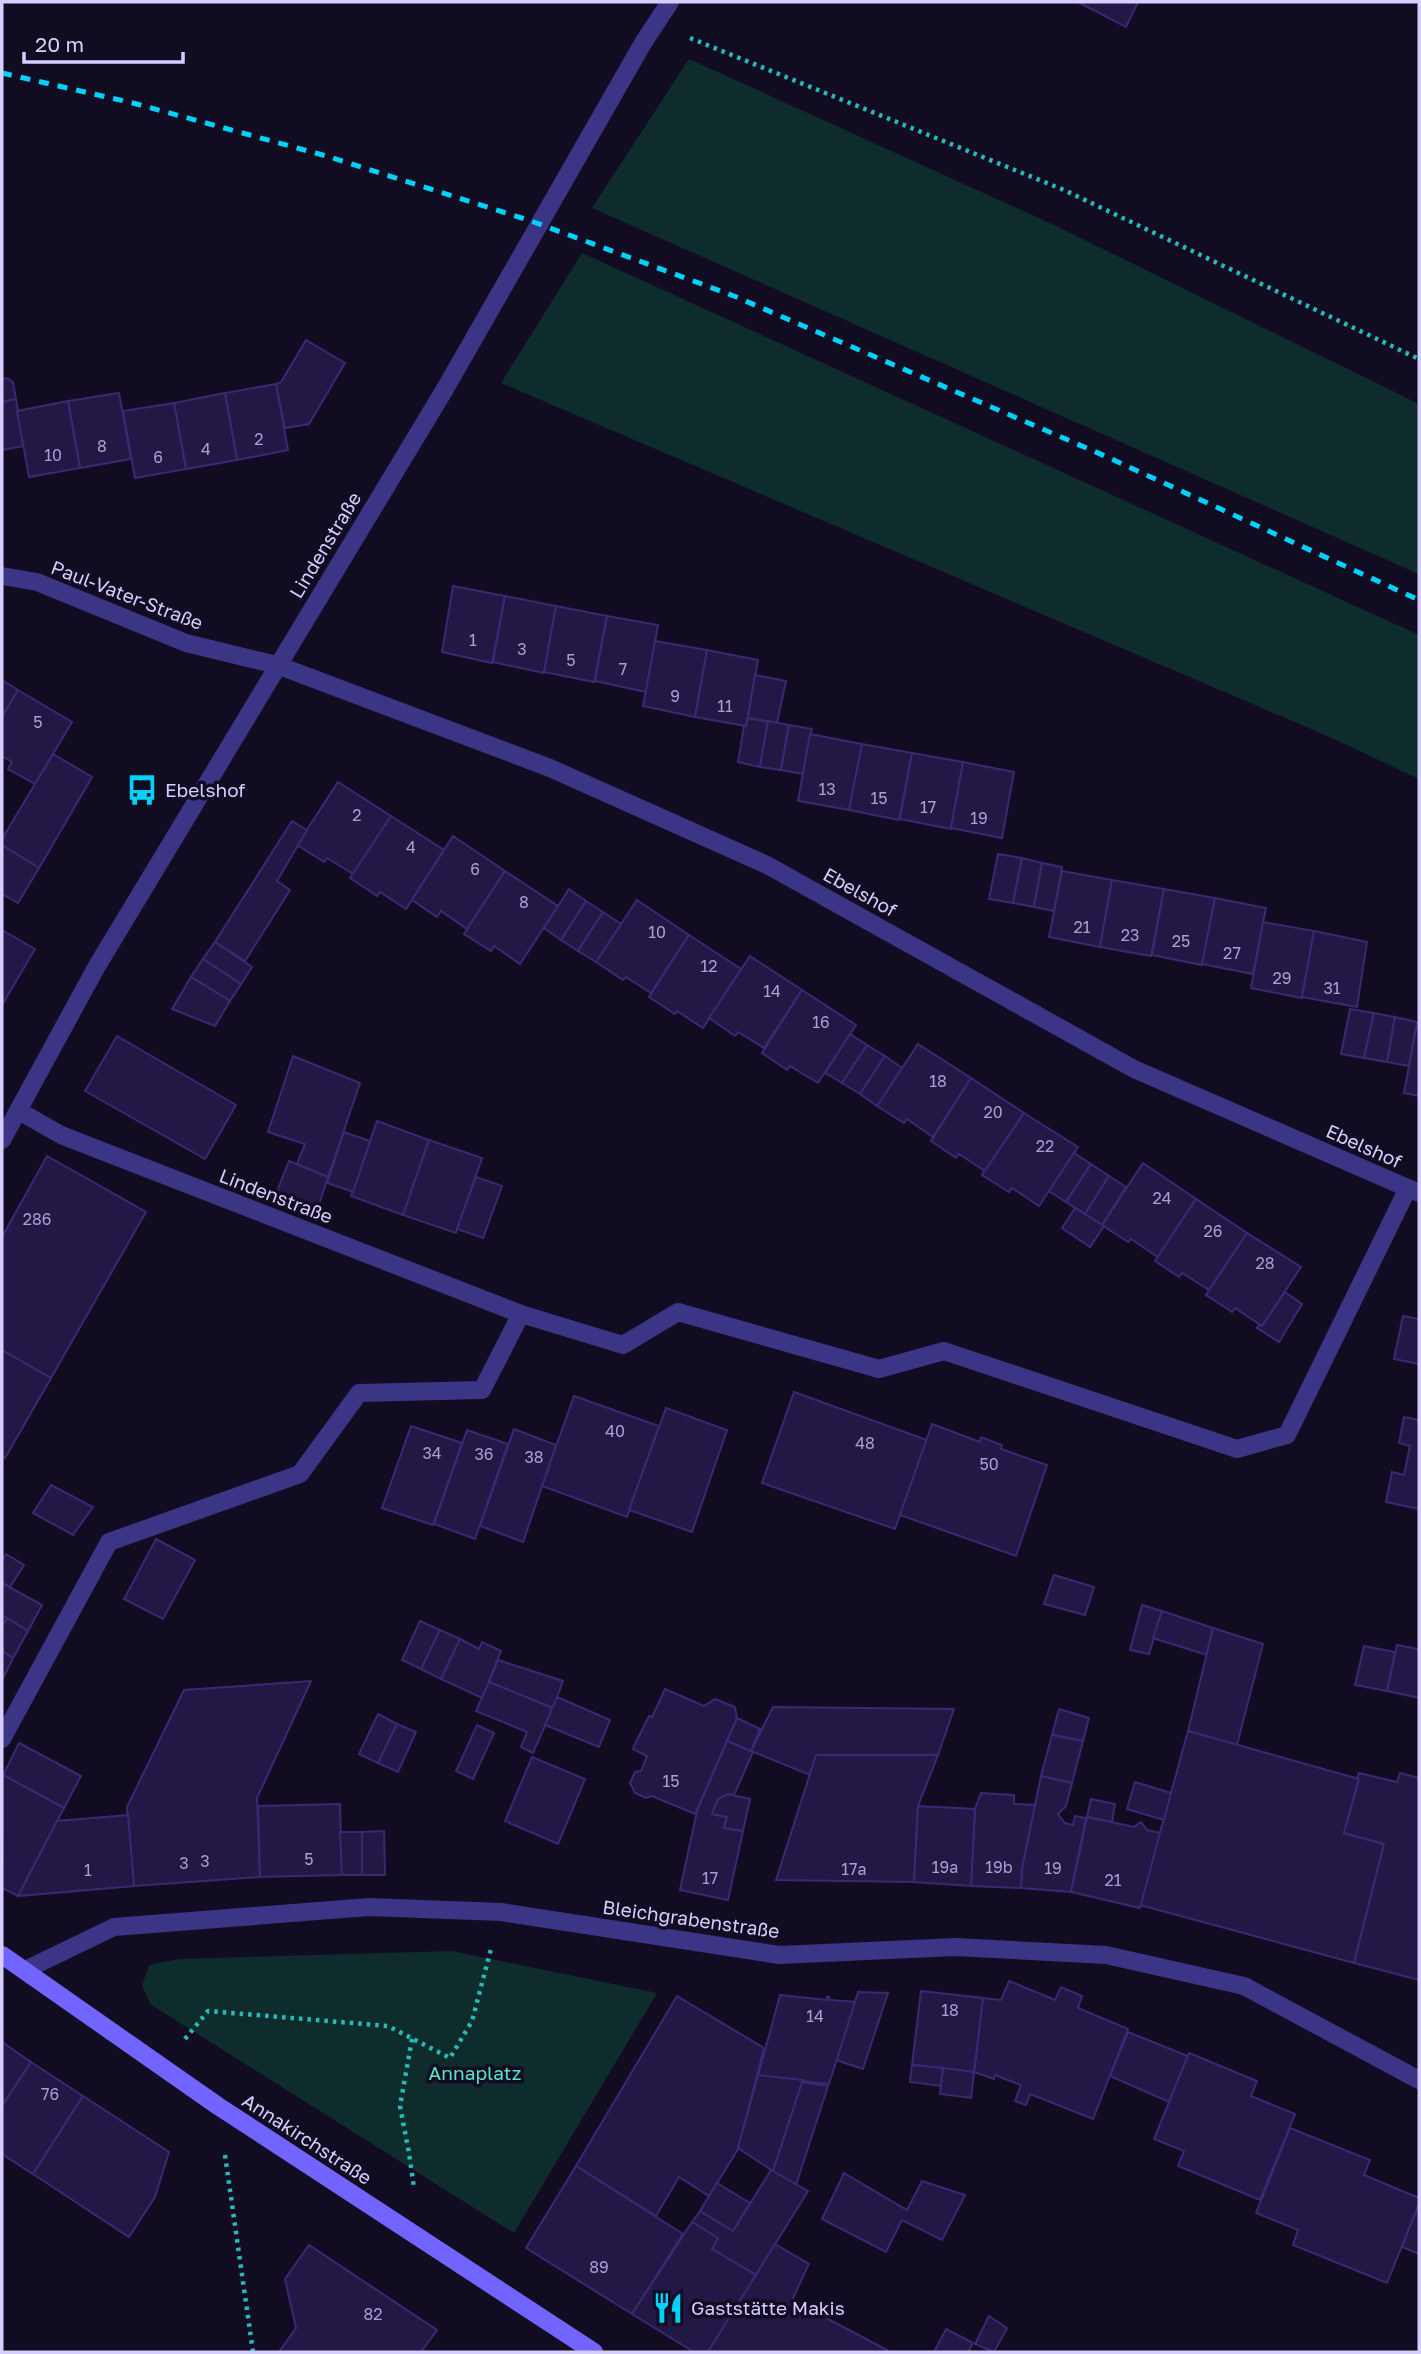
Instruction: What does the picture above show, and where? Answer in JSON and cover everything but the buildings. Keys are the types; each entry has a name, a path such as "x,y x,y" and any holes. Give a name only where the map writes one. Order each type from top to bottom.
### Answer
{"street":[{"name":"Lindenstraße","path":"2,1140 97,966 445,389 643,43 670,2"},
{"name":"Paul-Vater-Straße","path":"2,576 37,582 186,643 277,665"},
{"name":"Ebelshof","path":"277,665 550,768 767,865 1135,1069 1413,1190 1287,1435 1237,1449 944,1351 879,1369 678,1312 622,1345 520,1314"},
{"name":"Lindenstraße","path":"19,1111 61,1135 520,1314"},
{"path":"2,1739 109,1542 300,1474 359,1393 482,1390 520,1314"},
{"name":"Bleichgrabenstraße","path":"25,1970 114,1927 369,1907 501,1912 779,1955 955,1947 1106,1955 1244,1986 1419,2080"},
{"name":"Annakirchstraße","path":"2,1955 218,2106 594,2352"}],"path":[{"path":"657,24 1064,190 1419,359"},
{"path":"162,2067 208,2011 388,2025 450,2058 472,2021 501,1912"},
{"path":"412,2039 400,2106 410,2153 419,2238"},
{"path":"218,2106 253,2352"}],"green space":[{"path":"689,59 1054,225 1419,404 1419,574 592,208"},
{"path":"582,253 1419,635 1419,779 1332,738 501,383"},
{"name":"Annaplatz","path":"452,1951 657,1993 514,2233 150,2004 142,1985 149,1965 179,1959"}],"railway":[{"path":"2,73 133,103 330,157 531,221 734,296 1105,456 1419,600"}],"place":[{"name":"Ebelshof","path":"142,790"},
{"name":"Gaststätte Makis","path":"668,2308"}]}
